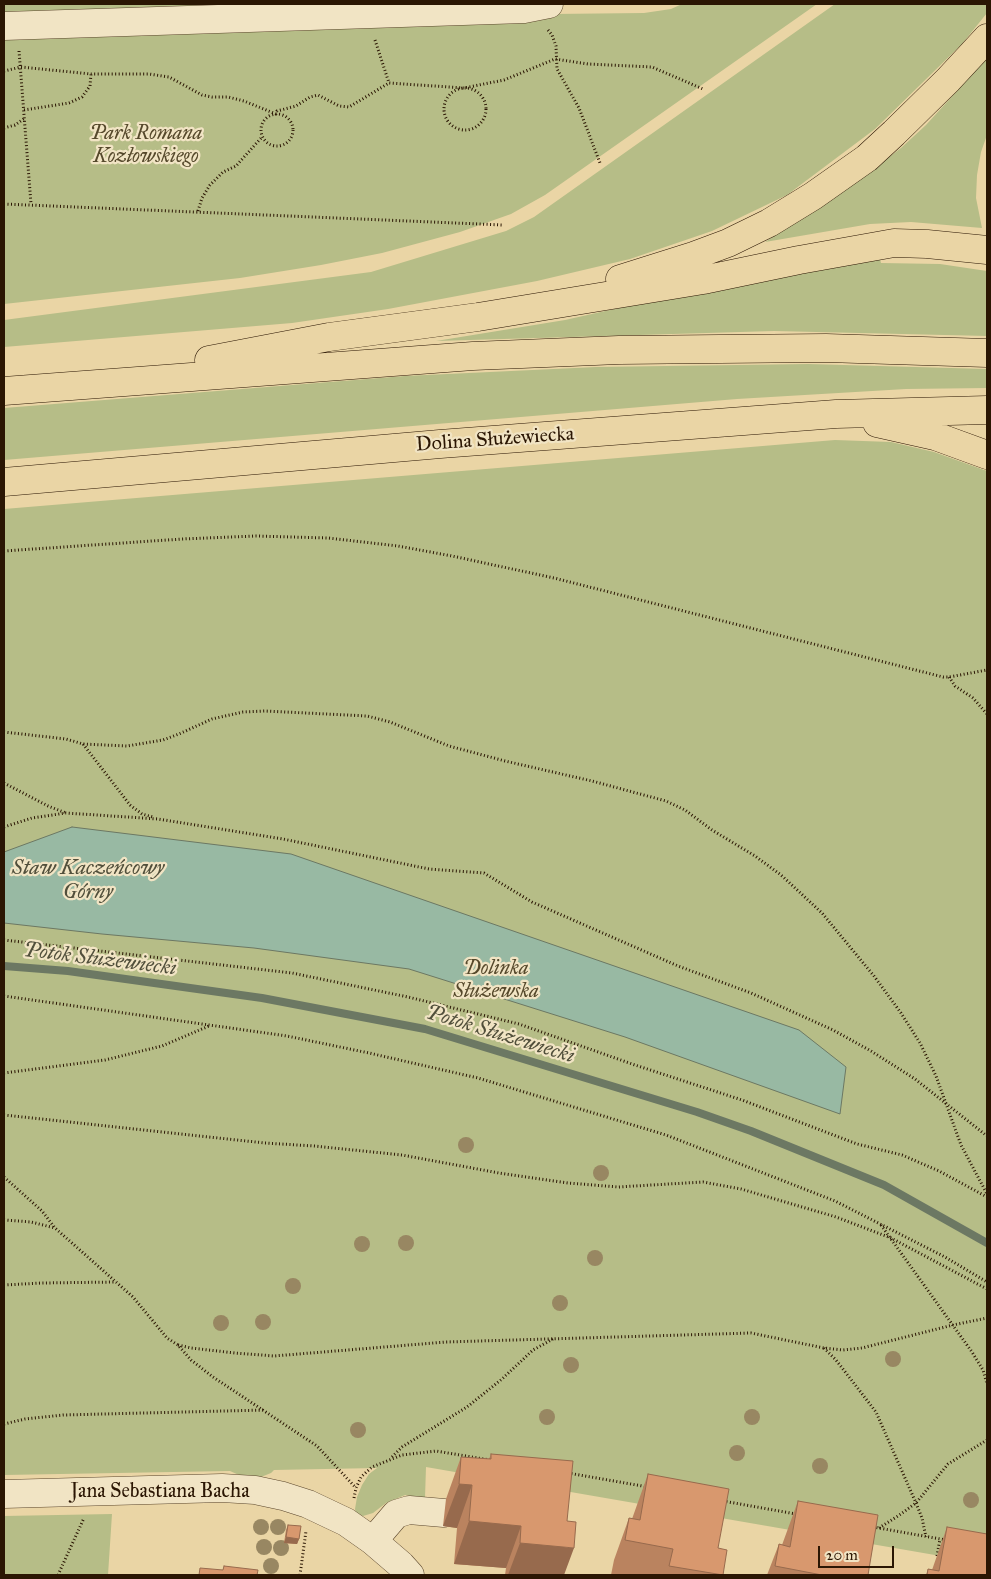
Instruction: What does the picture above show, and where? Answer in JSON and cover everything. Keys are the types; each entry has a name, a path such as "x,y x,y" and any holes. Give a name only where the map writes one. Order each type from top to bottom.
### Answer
{"main road":[{"path":"523,310 693,256 749,233 788,212 842,176 880,146 942,87 987,38"},
{"path":"75,385 329,337 523,310 703,280 894,243 987,250"},
{"path":"4,391 464,356 619,350 826,348 987,353"},
{"name":"Dolina Służewiecka","path":"4,482 440,444 836,414 987,410"},
{"path":"836,414 935,436 987,455"}],"street":[{"path":"11,26 524,8 549,4"},
{"name":"Jana Sebastiana Bacha","path":"4,1494 222,1488 255,1490 308,1504 346,1522 373,1541 410,1575"},
{"path":"373,1541 396,1514 409,1510 444,1513"}],"path":[{"path":"372,14 374,37 389,83"},
{"path":"11,26 21,67 31,205"},
{"path":"4,72 21,67 91,74 149,74 169,77 202,95 212,98 228,97 244,101 276,114 288,119 292,126 289,140 282,145 275,146 268,143 262,137 262,123 267,117 276,114 277,112 296,106 310,97 318,95 339,106 349,106 389,83 464,88 473,89 481,95 486,103 486,113 483,122 476,128 466,131 457,129 449,124 444,116 444,106 448,97 455,91 464,88 504,80 556,59 588,64 652,67 703,89"},
{"path":"556,59 560,74 580,108 600,163"},
{"path":"24,110 69,103 82,97 90,86 91,74"},
{"path":"4,128 14,125 25,118"},
{"path":"198,211 202,198 210,185 223,172 236,166 262,137"},
{"path":"4,204 502,225"},
{"path":"4,551 256,536 328,538 398,546 554,578 949,677 987,670"},
{"path":"949,677 955,686 973,698 987,714"},
{"path":"4,732 66,739 83,744 127,746 163,740 212,719 242,712 266,711 367,716 390,722 449,746 666,801 685,810 712,830 755,856 822,913 874,976 901,1013 936,1076 961,1145 987,1195"},
{"path":"83,744 130,805 142,814 158,819"},
{"path":"4,783 48,806 66,813"},
{"path":"4,827 32,818 66,813 158,819 283,839 429,869 484,872 532,902 678,966 751,994 833,1030 871,1051 914,1079 987,1136"},
{"path":"4,940 292,973 408,997 519,1024 742,1100 857,1144 902,1155 987,1195"},
{"path":"4,996 287,1036 478,1078 666,1135 835,1201 945,1256 987,1282"},
{"path":"4,1073 105,1060 162,1046 210,1025"},
{"path":"4,1115 265,1143 402,1155 499,1173 568,1183 618,1187 703,1182 741,1190 836,1217 891,1238 987,1290"},
{"path":"4,1177 42,1211 55,1228 133,1297 167,1338 178,1345 191,1360 318,1446 356,1488"},
{"path":"4,1220 31,1222 55,1228"},
{"path":"881,1224 926,1290 954,1325 983,1370 987,1384"},
{"path":"4,1285 116,1282"},
{"path":"178,1345 190,1348 274,1356 446,1342 751,1333 843,1350 862,1348 987,1318"},
{"path":"390,1459 402,1447 467,1407 502,1379 533,1350 554,1338"},
{"path":"824,1348 836,1360 876,1412 916,1503 922,1518 926,1537"},
{"path":"4,1424 25,1419 63,1415 265,1410"},
{"path":"879,1528 916,1503 948,1464 987,1440"},
{"path":"346,1522 352,1510 356,1488 361,1477 372,1467 390,1459 402,1455 436,1450 490,1460"},
{"path":"558,1472 655,1489"},
{"path":"714,1499 801,1515"},
{"path":"58,1575 86,1515"},
{"path":"869,1527 948,1540"},
{"path":"300,1575 306,1530"},
{"path":"937,1557 940,1539"}],"green space":[{"name":"Park Romana Kozłowskiego","path":"4,4 540,4 553,14 644,13 671,9 682,4 817,4 545,195 511,214 460,232 382,253 321,265 240,278 4,304"},
{"path":"835,4 987,4 987,13 962,44 875,129 787,195 712,231 630,259 537,281 388,309 292,323 4,347 4,320 371,272 506,231 534,217"},
{"path":"987,58 987,135 981,152 976,198 982,228 911,222 870,224 765,242 855,183 901,148 926,125"},
{"path":"880,259 881,263 940,264 987,271 987,336 774,331 436,341 565,320 713,287"},
{"path":"808,364 987,369 987,388 906,389 737,399 4,460 4,408 405,376 596,367"},
{"name":"Dolinka Służewska","path":"835,440 891,442 934,452 987,471 987,1564 426,1467 425,1498 405,1495 386,1503 373,1513 363,1516 356,1514 357,1497 369,1474 377,1468 274,1470 261,1477 239,1475 230,1471 4,1475 4,509"},
{"path":"112,1514 108,1575 4,1575 4,1516"}],"water":[{"name":"Staw Kaczeńcowy Górny","path":"72,827 291,854 799,1030 846,1067 840,1114 625,1037 409,969 254,948 4,923 4,852"}],"building":[{"path":"491,1454 573,1461 567,1521 576,1522 574,1548 520,1543 521,1526 469,1521 472,1485 459,1484 461,1457 491,1459"},
{"path":"648,1474 729,1489 718,1548 727,1550 723,1575 669,1566 673,1549 625,1540 629,1518 640,1520"},
{"path":"798,1501 878,1515 868,1575 822,1575 775,1566 779,1544 790,1547"},
{"path":"288,1525 301,1526 299,1539 286,1537"},
{"path":"947,1527 987,1534 987,1575 927,1575 928,1569 939,1571"},
{"path":"224,1566 258,1570 257,1575 199,1575 200,1568 223,1570"}],"waterway":[{"name":"Potok Służewiecki","path":"4,966 68,971 262,998 425,1029 697,1112 751,1131 884,1185 987,1243"}]}
